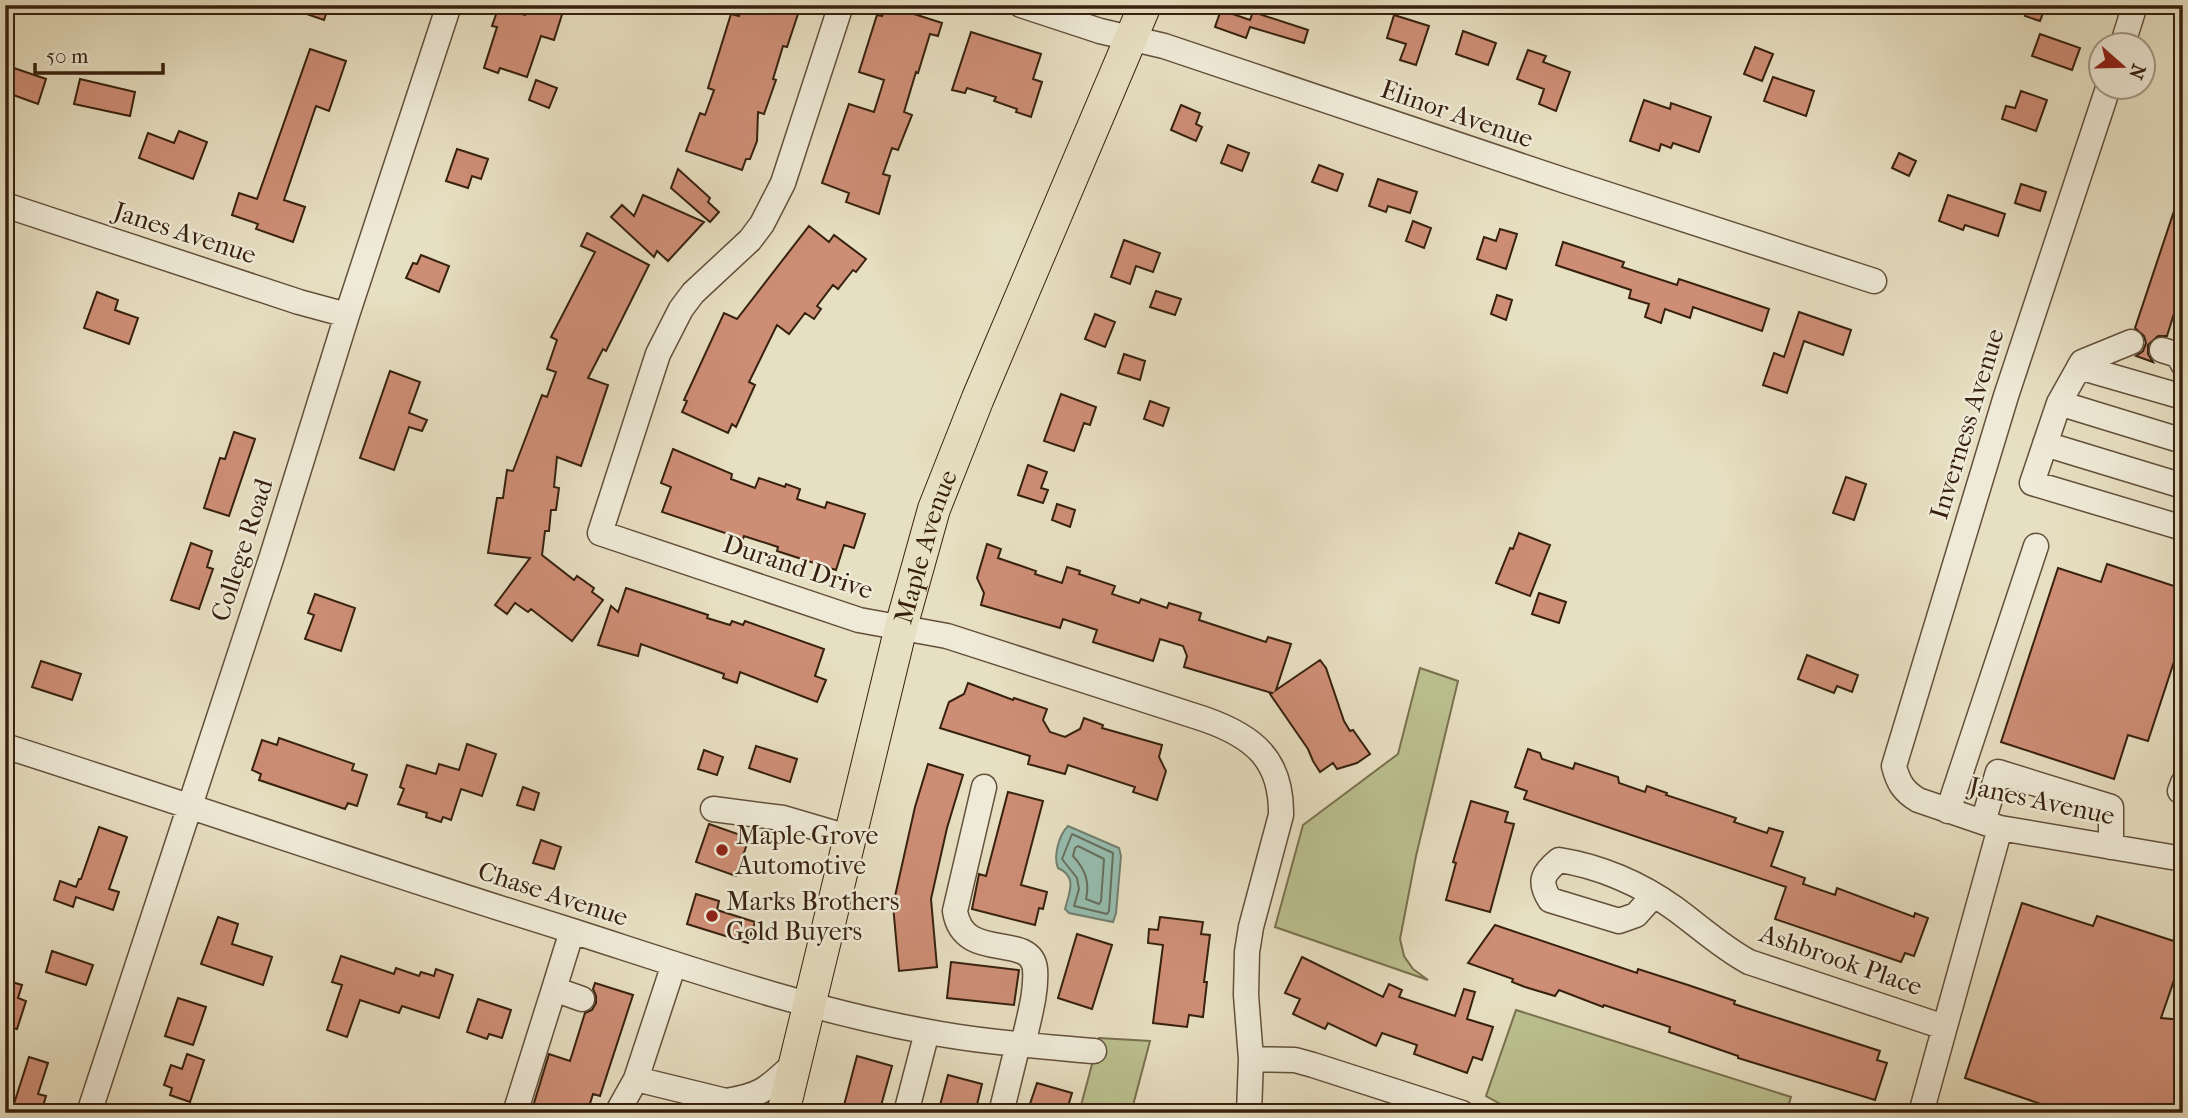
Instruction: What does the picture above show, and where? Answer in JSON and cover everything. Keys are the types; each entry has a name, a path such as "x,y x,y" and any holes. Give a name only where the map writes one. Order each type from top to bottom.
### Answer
{"main road":[{"name":"Maple Avenue","path":"783,1113 923,542 951,463 1145,5"}],"street":[{"name":"College Road","path":"89,1113 268,569 347,315 449,5"},
{"name":"Durand Drive","path":"841,5 783,183 772,207 750,240 693,293 681,309 657,354 600,533 859,620 947,636 1204,719 1241,734 1262,752 1276,776 1281,815 1251,926 1247,952 1246,995 1251,1059 1249,1113"},
{"name":"Elinor Avenue","path":"1021,5 1100,31 1177,51 1874,281"},
{"path":"2126,32 2135,5"},
{"name":"Inverness Avenue","path":"1898,781 1894,765 2006,396 2103,102"},
{"name":"Janes Avenue","path":"5,205 299,302 347,315"},
{"path":"2131,342 2082,362 2059,403 2032,483 2183,528"},
{"path":"2162,350 2178,355 2183,364"},
{"path":"2079,367 2183,397"},
{"path":"2059,403 2183,441"},
{"path":"2045,444 2183,486"},
{"path":"1948,811 2036,545"},
{"name":"Chase Avenue","path":"5,746 435,888 809,1004 927,1032 1094,1051"},
{"path":"1921,1113 1992,825 1998,772 2111,807 2111,847"},
{"name":"Janes Avenue","path":"1898,781 1907,793 1948,811 1992,825 2183,859"},
{"path":"2183,783 2180,791 2183,792"},
{"path":"984,787 958,893 956,922 961,931 975,940 1022,951 1035,967 1021,1044 1002,1113"},
{"path":"713,809 783,818 851,838"},
{"name":"Ashbrook Place","path":"1653,896 1749,962 1944,1027"},
{"path":"515,1113 572,931"},
{"path":"617,1113 636,1079 674,964"},
{"path":"554,989 582,999"},
{"path":"906,1113 927,1032"},
{"path":"1251,1059 1294,1060 1462,1113"},
{"path":"636,1079 735,1107 745,1098 765,1091 795,1063"}],"shaded area":[{"path":"1420,668 1458,681 1416,856 1400,939 1404,956 1413,969 1428,980 1275,927 1303,825 1398,754"},
{"path":"1516,1010 1791,1097 1786,1113 1509,1113 1502,1105 1486,1096"},
{"path":"1099,1038 1150,1041 1131,1113 1079,1113"}],"water":[{"path":"1068,826 1119,848 1121,856 1113,922 1069,913 1065,909 1070,881 1058,868 1056,858 1060,840"}],"building":[{"path":"329,5 324,20 286,7"},
{"path":"528,5 565,5 554,40 541,36 527,77 500,68 498,73 484,68 497,27 492,26 499,6 525,15"},
{"path":"743,5 801,5 787,47 783,46 773,79 776,80 764,114 758,112 757,141 742,170 686,151 700,113 705,115 714,90 708,88 731,14 739,16"},
{"path":"886,5 942,23 938,36 930,34 918,73 916,72 904,112 912,115 898,150 892,148 883,174 890,176 879,214 846,202 849,193 822,183 849,104 874,112 884,80 859,72 877,15 882,16"},
{"path":"2029,5 2046,5 2040,21 2025,16"},
{"path":"1221,10 1250,20 1253,12 1308,30 1304,43 1250,27 1246,38 1215,27"},
{"path":"1394,15 1429,26 1416,65 1400,60 1406,44 1387,38"},
{"path":"1463,31 1496,43 1488,65 1456,54"},
{"path":"971,32 1041,54 1033,79 1042,82 1031,117 994,101 996,97 967,88 965,93 952,90"},
{"path":"2040,34 2080,48 2072,70 2032,56"},
{"path":"1755,47 1773,54 1762,81 1744,74"},
{"path":"310,49 346,61 329,111 316,106 284,200 305,207 293,242 256,229 258,224 232,215 239,193 257,199"},
{"path":"1528,50 1546,56 1543,62 1570,72 1556,111 1539,104 1544,89 1517,79"},
{"path":"5,65 46,79 38,104 5,92"},
{"path":"1773,77 1814,91 1806,116 1764,101"},
{"path":"80,79 135,92 130,116 74,104"},
{"path":"536,80 557,88 549,108 529,100"},
{"path":"2021,91 2047,100 2036,131 2002,119 2006,106 2015,108"},
{"path":"1644,100 1670,109 1671,103 1711,117 1699,152 1673,143 1671,148 1661,144 1659,151 1630,141"},
{"path":"1181,105 1200,113 1196,124 1202,127 1196,141 1171,130"},
{"path":"179,131 207,142 193,179 139,158 148,133 174,143"},
{"path":"1228,145 1249,153 1242,171 1221,163"},
{"path":"457,149 488,159 481,179 472,176 468,188 446,181"},
{"path":"1899,153 1916,161 1909,176 1892,168"},
{"path":"1319,165 1343,174 1337,191 1312,182"},
{"path":"678,169 710,198 708,202 719,212 710,222 671,188"},
{"path":"1378,179 1417,192 1410,213 1388,206 1386,212 1369,206"},
{"path":"2021,184 2046,192 2040,211 2015,203"},
{"path":"2180,193 2183,194 2183,306 2177,304 2167,336 2158,336 2148,345 2148,354 2153,362 2136,356 2143,351 2146,343 2144,336 2135,328"},
{"path":"643,195 704,222 668,261 657,251 654,257 611,217 622,205 634,216"},
{"path":"1948,195 2005,214 1998,236 1965,225 1963,230 1939,221"},
{"path":"1413,221 1431,228 1424,248 1406,241"},
{"path":"809,226 829,242 834,235 866,259 838,289 833,285 817,306 821,309 814,319 805,313 789,334 777,325 749,382 755,385 736,427 732,424 728,433 682,412 687,401 684,400 724,313 737,319"},
{"path":"1500,229 1517,234 1506,269 1477,259 1484,237 1496,241"},
{"path":"587,233 649,265 606,351 603,349 588,378 608,385 581,466 557,457 554,487 559,488 556,510 551,510 549,531 545,531 542,555 574,580 577,576 594,588 592,592 603,600 572,641 531,609 528,612 515,603 507,614 495,605 530,558 488,553 497,498 503,498 507,470 513,471 542,395 547,397 556,372 547,369 557,340 551,337 595,252 581,246"},
{"path":"1124,240 1160,253 1153,272 1136,266 1130,284 1111,277"},
{"path":"1563,242 1624,262 1622,267 1677,285 1679,279 1769,309 1762,331 1693,307 1690,318 1665,309 1661,323 1645,317 1649,304 1629,298 1631,290 1556,265"},
{"path":"421,255 449,266 439,292 406,278 413,263 417,264"},
{"path":"1156,291 1181,299 1175,315 1150,307"},
{"path":"97,292 118,300 115,310 138,318 129,344 84,328"},
{"path":"1497,295 1512,300 1506,320 1491,314"},
{"path":"1799,312 1851,330 1843,355 1804,341 1787,393 1763,385 1774,353 1784,357"},
{"path":"1095,314 1115,322 1105,347 1085,339"},
{"path":"1124,354 1145,361 1140,380 1118,373"},
{"path":"390,371 420,382 409,413 427,420 422,431 409,427 394,470 360,458"},
{"path":"1061,394 1096,407 1090,425 1084,423 1074,451 1044,441"},
{"path":"1150,401 1169,408 1163,426 1144,419"},
{"path":"234,432 255,439 229,516 204,508 220,458 225,459"},
{"path":"673,449 732,474 731,479 755,488 759,478 785,487 786,484 800,489 797,499 825,508 827,502 865,514 854,548 844,545 836,570 777,551 778,547 744,536 743,539 662,512 671,487 661,483"},
{"path":"1028,465 1047,472 1041,488 1048,490 1043,503 1018,495"},
{"path":"1846,477 1866,484 1854,520 1833,513"},
{"path":"1057,504 1075,510 1070,527 1052,520"},
{"path":"1519,533 1550,545 1530,596 1496,583"},
{"path":"191,543 212,551 207,567 213,569 199,609 171,600"},
{"path":"987,544 1001,549 998,558 1062,583 1067,567 1115,586 1112,594 1139,603 1141,599 1167,608 1169,603 1201,613 1199,620 1266,642 1268,637 1291,644 1276,690 1320,660 1326,668 1344,721 1370,754 1357,763 1337,769 1333,763 1320,772 1308,749 1270,694 1272,693 1184,667 1187,656 1183,646 1160,639 1153,661 1093,642 1097,630 1063,619 1060,628 981,605 984,593 977,578"},
{"path":"2107,564 2183,589 2183,634 2148,741 2128,735 2114,779 2001,742 2058,568 2101,582"},
{"path":"626,588 708,615 707,618 730,625 732,621 743,625 745,621 824,649 815,676 826,680 817,702 740,672 737,683 723,678 724,674 641,644 638,656 598,645 611,606 618,612"},
{"path":"1539,593 1566,602 1559,623 1532,614"},
{"path":"315,594 355,608 341,651 305,639 314,615 308,613"},
{"path":"1807,655 1858,675 1852,692 1837,686 1834,693 1798,679"},
{"path":"41,661 81,674 72,700 32,687"},
{"path":"968,683 1047,709 1043,720 1050,732 1065,737 1080,729 1084,718 1103,725 1102,728 1162,745 1159,757 1166,771 1157,800 1133,792 1135,787 1068,765 1065,774 1028,764 1030,756 940,728 949,702 964,694"},
{"path":"279,738 354,764 352,770 367,775 357,806 348,803 345,809 259,780 261,774 252,770 262,740 277,745"},
{"path":"467,744 496,754 482,796 461,789 451,820 443,817 441,822 426,817 427,813 398,804 404,789 400,787 407,765 436,774 439,764 459,770"},
{"path":"756,746 797,759 790,782 749,768"},
{"path":"1528,749 1540,753 1542,759 1573,769 1575,763 1618,777 1619,783 1645,792 1647,786 1736,818 1734,822 1767,833 1769,828 1783,832 1771,866 1805,878 1803,884 1835,895 1837,888 1914,917 1915,913 1928,918 1914,956 1905,953 1901,962 1775,919 1786,887 1524,799 1527,791 1515,787"},
{"path":"704,750 723,757 717,775 698,769"},
{"path":"928,764 963,775 947,828 931,899 937,967 899,971 893,905 915,807"},
{"path":"523,787 539,793 534,810 517,805"},
{"path":"1008,792 1043,801 1021,885 1047,892 1035,925 972,909 979,874 986,876"},
{"path":"1471,801 1508,812 1505,822 1514,824 1490,912 1446,900 1456,863 1453,862"},
{"name":"Maple Grove Automotive","path":"709,824 749,838 736,876 696,862"},
{"path":"99,827 127,837 109,889 119,892 113,910 76,897 73,907 54,900 60,881 76,887 81,879"},
{"path":"541,840 561,847 554,869 533,863"},
{"name":"Marks Brothers Gold Buyers","path":"696,894 719,901 717,910 755,922 748,943 687,924"},
{"path":"2022,903 2093,926 2097,916 2183,944 2183,954 2161,1018 2183,1020 2183,1113 2067,1113 1965,1078"},
{"path":"218,917 238,924 232,944 272,957 263,985 201,964"},
{"path":"1160,917 1203,922 1201,934 1210,935 1203,1017 1189,1015 1187,1027 1153,1023 1163,945 1148,943 1149,929 1158,930"},
{"path":"1495,925 1637,973 1638,969 1688,985 1735,1001 1734,1004 1880,1051 1877,1060 1887,1063 1875,1100 1738,1058 1669,1032 1670,1027 1604,1005 1603,1007 1559,990 1555,996 1525,987 1512,982 1513,979 1468,963"},
{"path":"1077,934 1112,945 1092,1009 1058,998"},
{"path":"52,951 93,965 86,985 46,972"},
{"path":"341,956 394,974 396,968 419,976 421,972 434,976 436,969 453,975 439,1018 402,1006 399,1013 360,1000 347,1037 327,1030 342,985 332,982"},
{"path":"1302,957 1383,997 1389,984 1402,990 1399,997 1455,1016 1464,989 1475,992 1467,1019 1493,1027 1482,1060 1473,1057 1467,1073 1414,1054 1417,1045 1382,1033 1376,1046 1328,1023 1325,1029 1293,1014 1300,999 1285,993"},
{"path":"951,962 1019,970 1014,1005 947,998"},
{"path":"5,980 22,985 18,998 26,1001 17,1029 5,1028"},
{"path":"595,983 633,995 600,1096 593,1094 587,1113 531,1113 549,1054 570,1061 585,1013 592,1010 596,1003 593,989"},
{"path":"178,998 206,1007 193,1045 165,1036"},
{"path":"478,999 511,1010 502,1038 489,1034 487,1039 467,1032"},
{"path":"187,1054 204,1060 190,1102 170,1095 172,1088 164,1085 171,1065 182,1069"},
{"path":"857,1056 892,1066 879,1113 842,1113"},
{"path":"29,1057 48,1063 38,1094 46,1096 41,1113 11,1113"},
{"path":"948,1075 982,1084 975,1113 938,1113"},
{"path":"1037,1083 1072,1093 1066,1113 1027,1113"}],"place":[{"name":"Maple Grove Automotive","path":"722,850"},
{"name":"Marks Brothers Gold Buyers","path":"712,916"}]}
